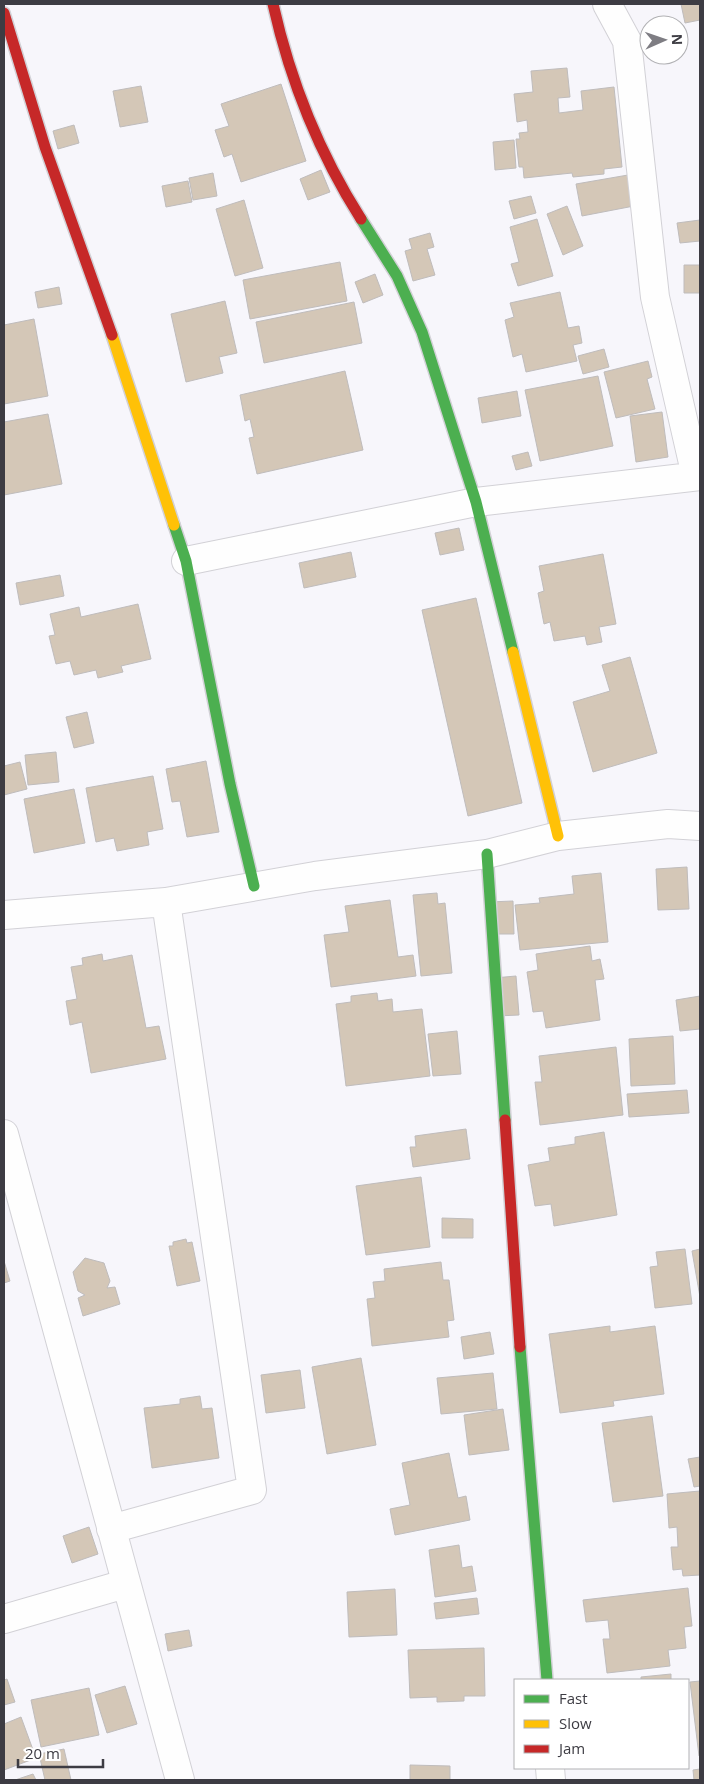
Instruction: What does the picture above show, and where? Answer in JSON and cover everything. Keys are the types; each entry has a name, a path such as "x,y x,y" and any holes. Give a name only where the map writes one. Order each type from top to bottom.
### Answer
{"street":[{"path":"273,4 283,49 304,109 346,196 396,276 422,332 476,502 558,836"},
{"path":"186,561 476,502 698,476 655,297 628,41 607,4"},
{"path":"4,13 45,147 111,333 186,561 230,784 254,886"},
{"path":"4,915 166,902 315,876 487,854 558,836 668,824 700,826"},
{"path":"487,854 526,1438 547,1679"},
{"path":"111,1529 252,1490 166,902"},
{"path":"4,1134 125,1584 180,1780"},
{"path":"4,1619 125,1584"}],"building":[{"path":"681,4 700,4 700,20 689,22 689,15 683,15"},
{"path":"567,68 570,97 558,98 559,113 583,110 581,91 614,87 622,167 604,169 604,174 573,177 572,173 524,178 523,167 519,167 516,139 520,139 519,133 528,132 527,120 517,122 514,94 533,92 531,71"},
{"path":"281,84 306,161 241,182 232,154 224,157 215,130 229,126 221,104"},
{"path":"141,86 148,122 120,127 113,91"},
{"path":"74,125 79,143 58,149 53,131"},
{"path":"514,140 516,168 495,170 493,142"},
{"path":"321,170 330,192 308,200 300,179"},
{"path":"213,173 217,196 193,200 189,178"},
{"path":"628,175 634,206 582,216 576,184"},
{"path":"188,181 192,202 166,207 162,186"},
{"path":"531,196 536,213 514,219 509,201"},
{"path":"244,200 263,268 235,276 216,209"},
{"path":"567,206 583,246 563,255 547,214"},
{"path":"537,219 553,276 518,286 511,264 519,262 510,227"},
{"path":"700,220 700,241 680,243 677,223"},
{"path":"430,233 434,247 427,249 435,275 413,281 405,251 412,249 409,239"},
{"path":"340,262 347,301 250,319 243,280"},
{"path":"684,265 700,265 700,293 684,293"},
{"path":"375,274 383,295 363,303 355,282"},
{"path":"59,287 62,304 38,308 35,292"},
{"path":"560,292 568,328 579,326 582,343 573,345 577,361 526,372 522,354 513,357 505,320 514,317 510,303"},
{"path":"225,301 237,353 219,357 223,373 186,382 171,314"},
{"path":"354,302 362,343 264,363 256,322"},
{"path":"34,319 48,396 4,404 4,325"},
{"path":"604,349 609,367 583,374 578,356"},
{"path":"648,361 652,377 647,379 655,409 616,418 604,372"},
{"path":"345,371 363,450 257,474 249,438 254,437 250,419 245,421 240,395"},
{"path":"598,376 613,446 540,461 525,390"},
{"path":"517,391 521,416 482,423 478,398"},
{"path":"662,412 668,457 636,462 630,416"},
{"path":"48,414 62,484 4,495 4,422"},
{"path":"528,452 532,466 516,470 512,456"},
{"path":"459,528 464,550 440,555 435,533"},
{"path":"351,552 356,577 304,588 299,563"},
{"path":"603,554 616,624 599,627 602,642 587,645 585,636 554,641 550,622 544,624 538,593 544,591 539,566"},
{"path":"60,575 64,596 20,605 16,583"},
{"path":"476,598 522,803 468,816 422,610"},
{"path":"138,604 151,659 121,666 123,672 98,678 96,670 74,675 70,661 56,664 49,636 55,635 50,614 79,607 81,617"},
{"path":"630,657 657,753 593,772 573,702 610,691 602,665"},
{"path":"87,712 94,743 74,748 66,717"},
{"path":"56,752 59,782 28,785 25,755"},
{"path":"206,761 219,832 187,837 180,801 172,802 166,769"},
{"path":"20,762 27,789 4,795 4,766"},
{"path":"153,776 163,829 147,832 149,845 117,851 114,838 96,842 86,788"},
{"path":"74,789 85,843 34,853 24,799"},
{"path":"687,867 689,909 658,910 656,869"},
{"path":"601,873 608,942 520,950 515,905 540,903 539,898 574,894 572,876"},
{"path":"437,893 438,904 445,903 452,973 421,976 413,895"},
{"path":"390,900 398,957 413,955 416,976 331,987 324,935 349,932 345,906"},
{"path":"513,901 514,934 489,934 489,902"},
{"path":"590,946 592,961 600,959 604,979 595,980 600,1020 546,1028 543,1011 533,1012 527,972 538,970 536,954"},
{"path":"102,954 103,961 132,955 146,1028 159,1026 166,1059 91,1073 82,1022 70,1025 66,1001 77,999 71,967 83,965 82,958"},
{"path":"516,976 519,1015 497,1016 494,978"},
{"path":"377,993 378,1001 392,999 393,1012 422,1009 430,1076 346,1086 336,1004 351,1002 351,996"},
{"path":"700,996 700,1029 680,1031 676,1000"},
{"path":"457,1031 461,1074 433,1076 428,1034"},
{"path":"673,1036 675,1084 631,1086 629,1039"},
{"path":"616,1047 623,1115 540,1125 535,1082 542,1082 539,1056"},
{"path":"687,1090 689,1113 629,1117 627,1094"},
{"path":"466,1129 470,1159 413,1167 410,1147 416,1147 415,1136"},
{"path":"604,1132 617,1215 554,1226 551,1204 535,1206 528,1165 550,1161 548,1148 575,1144 575,1137"},
{"path":"421,1177 430,1247 366,1255 356,1186"},
{"path":"442,1218 473,1219 473,1238 442,1238"},
{"path":"186,1239 187,1243 192,1242 200,1281 177,1286 169,1246 173,1246 173,1242"},
{"path":"685,1249 692,1304 655,1308 650,1267 658,1266 656,1252"},
{"path":"700,1249 700,1297 692,1251"},
{"path":"85,1258 104,1263 110,1281 107,1288 115,1287 120,1304 83,1316 78,1298 85,1295 78,1291 73,1272"},
{"path":"4,1261 10,1281 4,1283"},
{"path":"441,1262 443,1280 449,1280 454,1320 447,1321 449,1337 372,1346 367,1299 375,1298 373,1282 385,1281 384,1269"},
{"path":"610,1326 610,1332 655,1326 664,1394 613,1401 614,1406 560,1413 549,1334"},
{"path":"490,1332 494,1354 464,1359 461,1337"},
{"path":"361,1358 376,1445 327,1454 312,1367"},
{"path":"300,1370 305,1408 266,1413 261,1375"},
{"path":"493,1373 497,1409 441,1414 437,1378"},
{"path":"200,1396 202,1409 212,1408 219,1458 152,1468 144,1408 180,1404 180,1399"},
{"path":"503,1409 509,1450 469,1455 464,1415"},
{"path":"652,1416 663,1496 613,1502 602,1423"},
{"path":"449,1453 458,1498 466,1496 470,1520 395,1535 390,1509 410,1505 402,1463"},
{"path":"700,1457 700,1486 694,1487 688,1459"},
{"path":"700,1491 700,1575 683,1576 682,1569 673,1570 671,1547 678,1547 677,1527 669,1528 667,1494"},
{"path":"89,1527 98,1554 72,1563 63,1536"},
{"path":"459,1545 462,1568 472,1566 476,1591 435,1597 429,1550"},
{"path":"688,1588 692,1626 684,1627 686,1648 668,1650 670,1666 607,1673 603,1639 610,1639 608,1620 586,1622 583,1600"},
{"path":"395,1589 397,1635 349,1637 347,1592"},
{"path":"477,1598 479,1614 436,1619 434,1603"},
{"path":"189,1630 192,1646 168,1651 165,1634"},
{"path":"484,1648 485,1696 464,1696 464,1701 437,1702 437,1697 410,1698 408,1650"},
{"path":"671,1674 671,1679 641,1679 641,1677"},
{"path":"7,1679 15,1702 4,1705 4,1680"},
{"path":"700,1681 700,1756 699,1756 690,1682"},
{"path":"125,1686 137,1724 107,1733 95,1695"},
{"path":"89,1688 99,1735 41,1747 31,1700"},
{"path":"21,1717 36,1758 4,1770 4,1724"},
{"path":"64,1749 71,1780 45,1780 39,1754"},
{"path":"410,1765 450,1766 450,1780 410,1780"},
{"path":"700,1769 700,1780 694,1780 693,1770"},
{"path":"33,1774 36,1780 15,1780"}],"traffic: fast":[{"path":"361,219 397,276 422,332 476,502 513,652"},
{"path":"174,525 186,561 230,784 254,886"},
{"path":"487,854 505,1120"},
{"path":"520,1347 547,1679"}],"traffic: slow":[{"path":"112,335 174,525"},
{"path":"513,652 558,836"}],"traffic: jam":[{"path":"273,4 297,88 319,142 361,219"},
{"path":"4,13 45,147 112,335"},
{"path":"505,1120 520,1347"}]}
